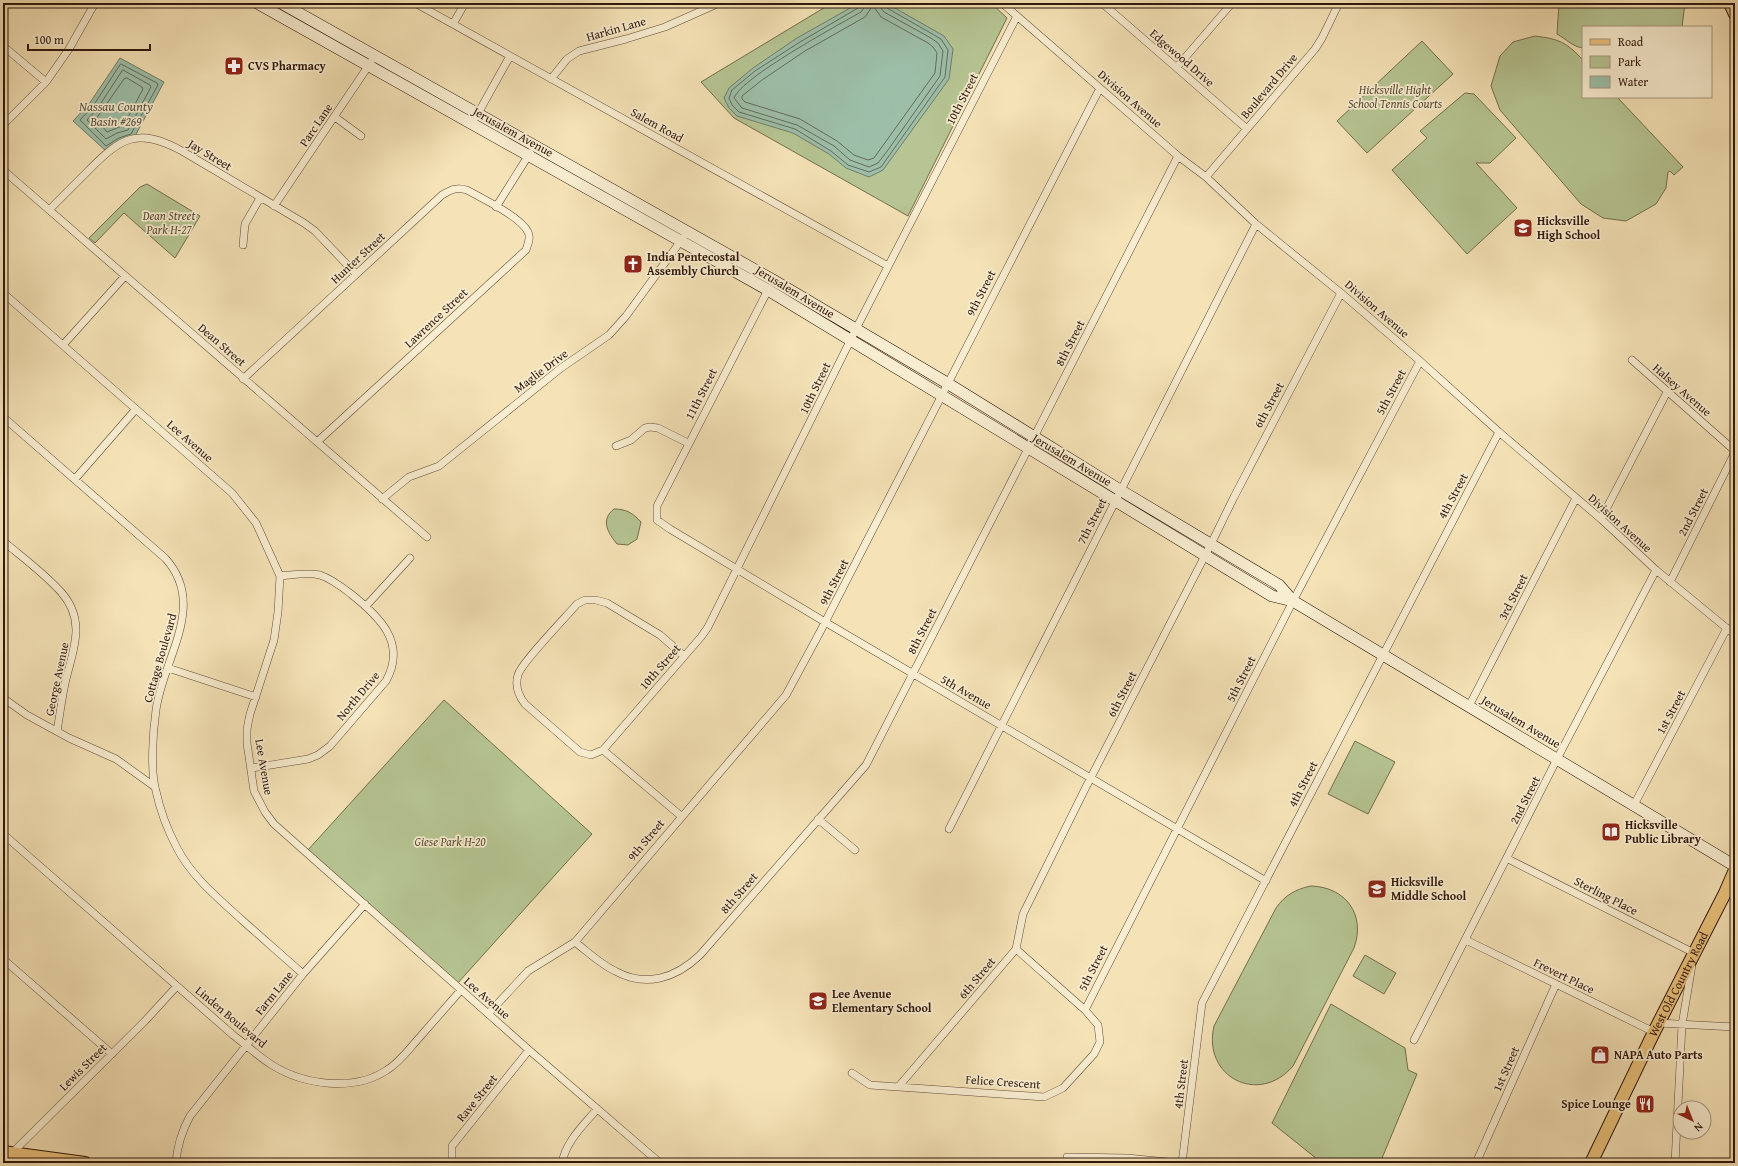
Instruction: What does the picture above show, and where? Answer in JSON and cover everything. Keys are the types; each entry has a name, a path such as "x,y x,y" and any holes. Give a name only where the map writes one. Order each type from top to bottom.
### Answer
{"main road":[{"name":"Jerusalem Avenue","path":"257,3 369,66 475,119 535,146 684,236 770,285 856,330 947,383 1120,490 1279,585 1293,601"},
{"name":"Jerusalem Avenue","path":"281,3 376,56 475,119 529,156 684,236"},
{"path":"1730,3 1735,14"},
{"name":"Jerusalem Avenue","path":"770,285 850,340 1205,556 1272,596 1293,601 1735,866"},
{"name":"West Old Country Road","path":"1591,1163 1656,1028 1735,870"},
{"path":"7,1153 85,1163"}],"street":[{"path":"3,125 46,82 69,49 95,3"},
{"name":"Salem Road","path":"415,3 888,266"},
{"path":"453,24 465,3"},
{"name":"Harkin Lane","path":"552,79 567,59 579,51 665,27 719,3"},
{"name":"Division Avenue","path":"1002,3 1178,156 1206,177 1256,224 1341,293 1420,361 1656,570 1735,635"},
{"name":"Edgewood Drive","path":"1102,3 1247,129"},
{"path":"1176,67 1232,3"},
{"name":"Boulevard Drive","path":"1206,177 1315,49 1339,3"},
{"name":"10th Street","path":"603,750 708,627 850,340 1017,16"},
{"path":"3,46 46,82"},
{"name":"Parc Lane","path":"274,206 376,56"},
{"path":"475,119 510,56"},
{"name":"9th Street","path":"488,1014 528,971 575,942 681,816 786,695 1100,88"},
{"path":"335,117 361,136"},
{"name":"Jay Street","path":"49,210 108,150 120,143 138,138 153,139 165,142 315,231 356,274"},
{"path":"496,207 535,146"},
{"name":"8th Street","path":"575,942 616,972 634,978 658,979 680,972 690,966 866,765 1178,156"},
{"name":"Dean Street","path":"3,170 427,537"},
{"name":"Hunter Street","path":"243,379 442,194 452,189 460,188 467,190 496,207"},
{"path":"243,244 245,224 260,198"},
{"name":"Lawrence Street","path":"317,442 526,250 530,240 529,232 516,218 496,207"},
{"name":"7th Street","path":"949,829 1114,501 1256,224"},
{"name":"Maglie Drive","path":"382,499 409,477 439,466 561,368 609,335 626,316 684,236"},
{"path":"63,345 125,276"},
{"name":"11th Street","path":"657,520 657,506 770,285"},
{"name":"Lee Avenue","path":"3,293 208,471 241,502 256,522 280,576 278,612 274,640 247,729 247,743 252,768 254,791 265,812 274,824 488,1014 660,1163"},
{"name":"6th Street","path":"900,1086 1016,949 1023,914 1090,778 1205,556 1234,496 1341,293"},
{"name":"Halsey Avenue","path":"1632,360 1735,452"},
{"name":"5th Street","path":"1085,1010 1176,828 1293,601 1420,361"},
{"path":"1601,520 1667,392"},
{"path":"75,479 136,409"},
{"name":"Cottage Boulevard","path":"3,417 165,558 178,575 184,592 184,610 182,625 156,709 153,741 155,787 178,849 194,874 209,891 303,974"},
{"path":"616,446 632,440 645,428 650,427 658,428 688,444"},
{"name":"4th Street","path":"1182,1163 1202,1003 1382,654 1499,432"},
{"name":"2nd Street","path":"1670,582 1735,452"},
{"name":"3rd Street","path":"1469,706 1576,498"},
{"name":"5th Avenue","path":"657,520 825,622 1266,881"},
{"name":"George Avenue","path":"3,541 61,592 71,608 75,622 76,643 66,680 57,731"},
{"path":"366,606 410,558"},
{"name":"2nd Street","path":"1414,1040 1508,859 1557,759 1656,570"},
{"name":"North Drive","path":"252,768 308,760 318,756 330,746 386,681 394,661 392,642 384,625 366,606 336,583 320,576 303,574 280,576"},
{"path":"681,816 603,750 591,755 580,752 525,704 520,698 516,686 520,669 577,604 586,600 596,600 607,603 660,636 684,656"},
{"name":"1st Street","path":"1634,805 1727,628"},
{"path":"168,668 256,697"},
{"path":"3,698 27,715 116,759 155,787"},
{"path":"818,819 855,850"},
{"name":"Linden Boulevard","path":"3,834 246,1045 273,1066 300,1078 326,1083 354,1083 376,1076 394,1065 461,990"},
{"name":"Sterling Place","path":"1508,859 1694,953"},
{"name":"Farm Lane","path":"176,1163 180,1138 190,1116 303,974 365,904"},
{"name":"Frevert Place","path":"1466,940 1556,984 1656,1028"},
{"name":"Felice Crescent","path":"852,1073 870,1085 1044,1097 1063,1088 1094,1054 1100,1042 1098,1025 1085,1010 1016,949"},
{"path":"1675,1163 1682,1024 1694,953"},
{"path":"3,958 112,1054"},
{"name":"1st Street","path":"1476,1163 1556,984"},
{"name":"Lewis Street","path":"3,1162 7,1153 112,1054 177,986"},
{"path":"1656,1028 1682,1024 1735,1027"},
{"name":"Rave Street","path":"452,1163 452,1146 529,1050"},
{"path":"562,1163 564,1152 568,1143 597,1109"},
{"path":"1067,1157 1127,1158 1178,1163"}],"green space":[{"path":"832,3 920,3 924,6 926,3 991,3 1007,18 908,216 734,118 701,82"},
{"path":"1559,3 1685,3 1682,26 1582,26 1582,48 1557,34"},
{"path":"1535,36 1550,38 1567,45 1582,59 1582,98 1618,98 1683,167 1674,175 1670,171 1668,172 1666,188 1656,204 1626,221 1603,218 1581,204 1500,110 1491,86 1500,56 1513,42"},
{"name":"Hicksville Hight School Tennis Courts","path":"1422,41 1453,74 1367,153 1337,121"},
{"path":"1465,93 1474,94 1516,138 1490,163 1476,163 1517,208 1467,254 1392,170 1427,138 1420,131"},
{"name":"Dean Street Park H-27","path":"147,184 200,216 175,258 124,213 95,243 89,238 140,187"},
{"path":"614,509 629,512 641,522 637,539 628,545 617,544 608,531 606,522 607,518"},
{"name":"Giese Park H-20","path":"444,700 592,834 456,985 307,851"},
{"path":"1355,741 1395,762 1368,814 1328,794"},
{"path":"1311,886 1334,891 1343,897 1350,905 1355,914 1357,925 1357,936 1354,948 1293,1066 1279,1078 1265,1084 1250,1084 1236,1080 1225,1072 1216,1059 1213,1044 1214,1026 1276,908 1291,893"},
{"path":"1365,955 1396,973 1384,994 1353,976"},
{"path":"1331,1004 1405,1048 1408,1070 1417,1074 1380,1163 1322,1163 1272,1123"}],"water":[{"path":"859,3 886,3 944,36 953,49 949,79 883,170 869,177 846,168 829,154 793,133 737,116 729,108 724,98 729,88 753,68 797,38"},
{"name":"Nassau County Basin #269","path":"120,58 164,82 134,138 106,151 73,121 89,104"}],"place":[{"name":"CVS Pharmacy","path":"234,66"},
{"name":"Hicksville High School","path":"1523,228"},
{"name":"India Pentecostal Assembly Church","path":"633,264"},
{"name":"Hicksville Public Library","path":"1611,832"},
{"name":"Hicksville Middle School","path":"1377,889"},
{"name":"Lee Avenue Elementary School","path":"818,1001"},
{"name":"NAPA Auto Parts","path":"1600,1055"},
{"name":"Spice Lounge","path":"1645,1104"}]}
